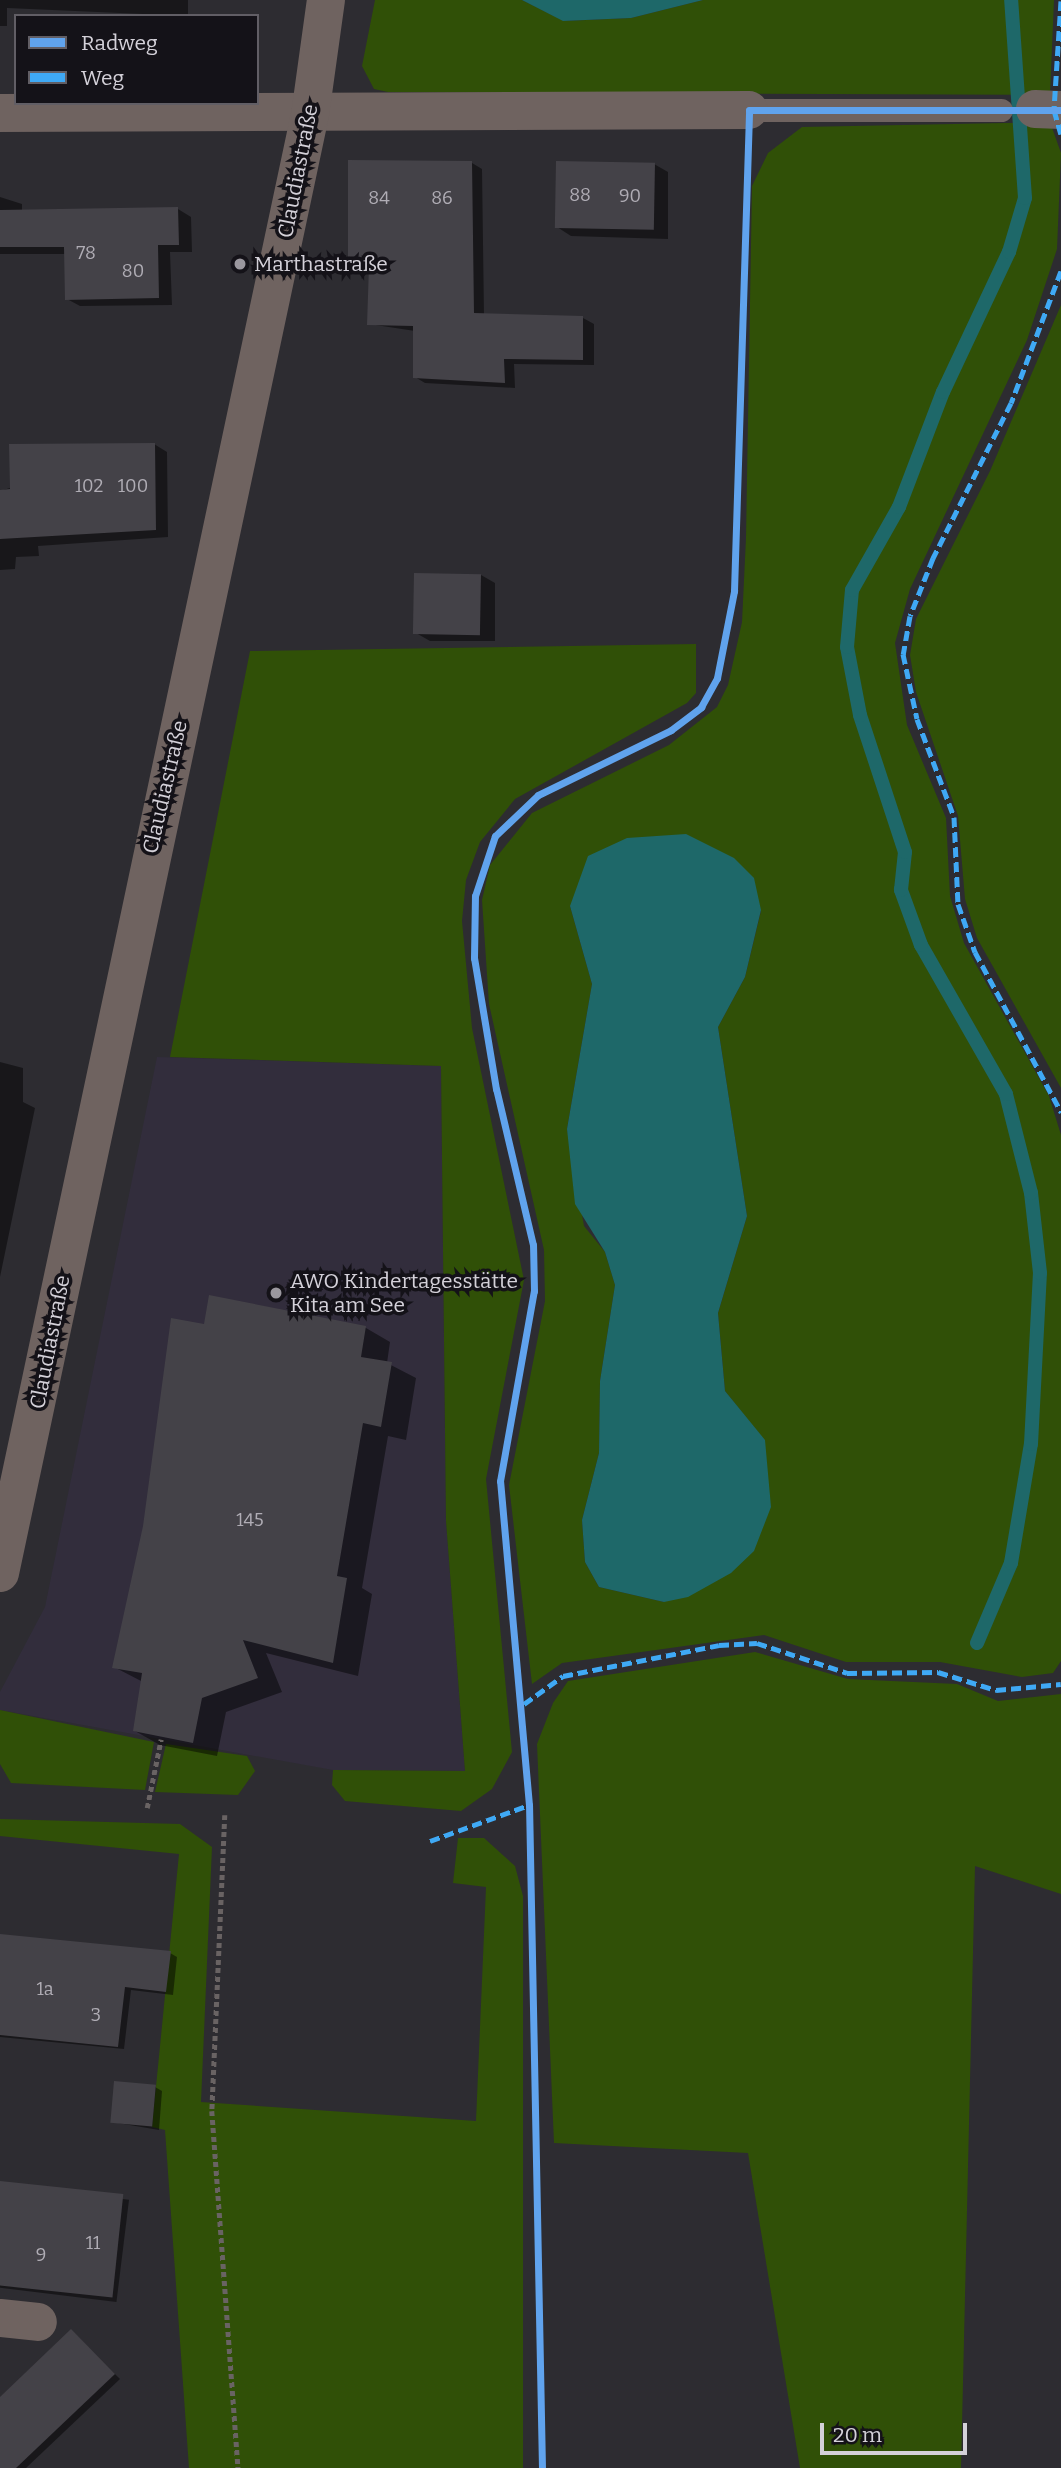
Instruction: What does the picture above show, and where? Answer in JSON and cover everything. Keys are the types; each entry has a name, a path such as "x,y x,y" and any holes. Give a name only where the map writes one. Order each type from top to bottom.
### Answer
{"street":[{"name":"Claudiastraße","path":"0,1573 310,115 326,0"},
{"path":"0,113 310,115 749,110"},
{"path":"0,2318 38,2322"}],"lane":[{"path":"749,110 1032,110"}],"path":[{"path":"147,1808 161,1739"},
{"path":"225,1815 212,2111 238,2468"}],"shaded area":[{"name":"AWO Kindertagesstätte Kita am See","path":"157,1057 441,1066 446,1521 465,1771 333,1770 0,1710 0,1692 45,1607"}],"green space":[{"path":"375,0 522,0 564,21 631,18 703,0 1054,0 1050,95 388,92 374,89 362,66"},
{"path":"1050,122 1061,153 1057,249 1027,340 910,589 895,643 907,725 946,818 950,896 964,943 1049,1096 1061,1135 1061,1661 1053,1673 1022,1677 940,1662 846,1662 764,1635 562,1663 532,1684 509,1485 545,1301 544,1250 489,1004 482,900 490,865 532,813 669,745 717,707 728,685 742,622 752,186 768,153 802,127","holes":["570,906 761,911 745,977 718,1027 747,1216 718,1313 725,1391 765,1441 664,1602 599,1587 585,1562 582,1520 599,1453 600,1381 615,1285 605,1252 584,1226 567,1129 592,984"]},
{"path":"1061,305 1061,1088 977,938 965,899 958,816 916,692 910,655 916,619 990,471"},
{"path":"696,644 696,693 687,703 515,799 480,842 466,880 462,921 472,1028 524,1280 486,1479 512,1752 492,1789 461,1811 345,1801 332,1785 333,1770 465,1771 446,1521 441,1066 170,1057 250,651"},
{"path":"755,1652 848,1679 957,1684 998,1701 1061,1694 1061,1894 975,1866 961,2468 800,2468 748,2153 554,2143 537,1744 553,1703 568,1681"},
{"path":"0,1710 154,1742 145,1790 11,1783 0,1764"},
{"path":"166,1744 247,1756 255,1771 238,1795 155,1792"},
{"path":"0,1819 180,1824 212,1847 201,2102 476,2121 486,1887 453,1883 458,1838 484,1838 515,1866 523,1896 523,2468 189,2468 165,2130 152,2127 179,1854 0,1836"}],"water":[{"path":"522,0 703,0 631,18 563,21"},
{"path":"686,834 734,858 754,878 761,910 745,977 718,1027 747,1216 718,1313 725,1391 765,1440 771,1507 754,1551 731,1573 688,1597 664,1602 599,1587 585,1562 582,1520 599,1453 600,1381 615,1285 605,1252 575,1204 567,1129 592,984 570,906 588,856 627,838"}],"building":[{"path":"348,160 472,161 474,313 583,316 583,360 504,359 505,383 413,378 413,326 367,325 369,266 348,266"},
{"path":"556,161 655,163 654,230 555,228"},
{"path":"178,207 179,245 158,245 159,298 65,300 64,247 0,247 0,210"},
{"path":"155,443 156,530 0,539 0,490 10,489 9,444"},
{"path":"414,573 481,574 480,635 413,634"},
{"path":"209,1295 366,1326 361,1357 392,1362 381,1427 363,1423 337,1576 347,1578 333,1663 243,1640 258,1678 202,1698 193,1743 133,1731 142,1673 112,1668 143,1526 171,1318 204,1324"},
{"path":"0,1934 171,1951 166,1992 125,1987 118,2047 0,2035"},
{"path":"114,2081 156,2085 152,2127 110,2123"},
{"path":"0,2181 123,2194 112,2297 0,2286"},
{"path":"71,2329 115,2374 16,2468 0,2468 0,2397"}],"waterway":[{"path":"977,1643 1011,1563 1031,1444 1040,1273 1031,1193 1006,1094 921,945 901,890 905,852 860,715 847,647 852,590 899,507 943,392 1009,252 1025,198 1011,0"}],"marked path":[{"path":"1061,1 1054,110 1061,134"},
{"path":"1061,271 1011,403 933,558 910,616 903,654 917,719 954,817 958,904 975,952 1061,1112"},
{"path":"524,1704 563,1676 719,1645 757,1643 847,1673 938,1672 996,1690 1061,1684"},
{"path":"430,1841 529,1805"}],"cycle path":[{"path":"542,2468 529,1805 500,1481 534,1291 533,1245 496,1089 474,958 475,896 495,836 538,795 671,730 701,707 717,678 734,591 749,110 1061,110"}],"place":[{"name":"Marthastraße","path":"240,264"},
{"name":"AWO Kindertagesstätte Kita am See","path":"276,1293"}]}
